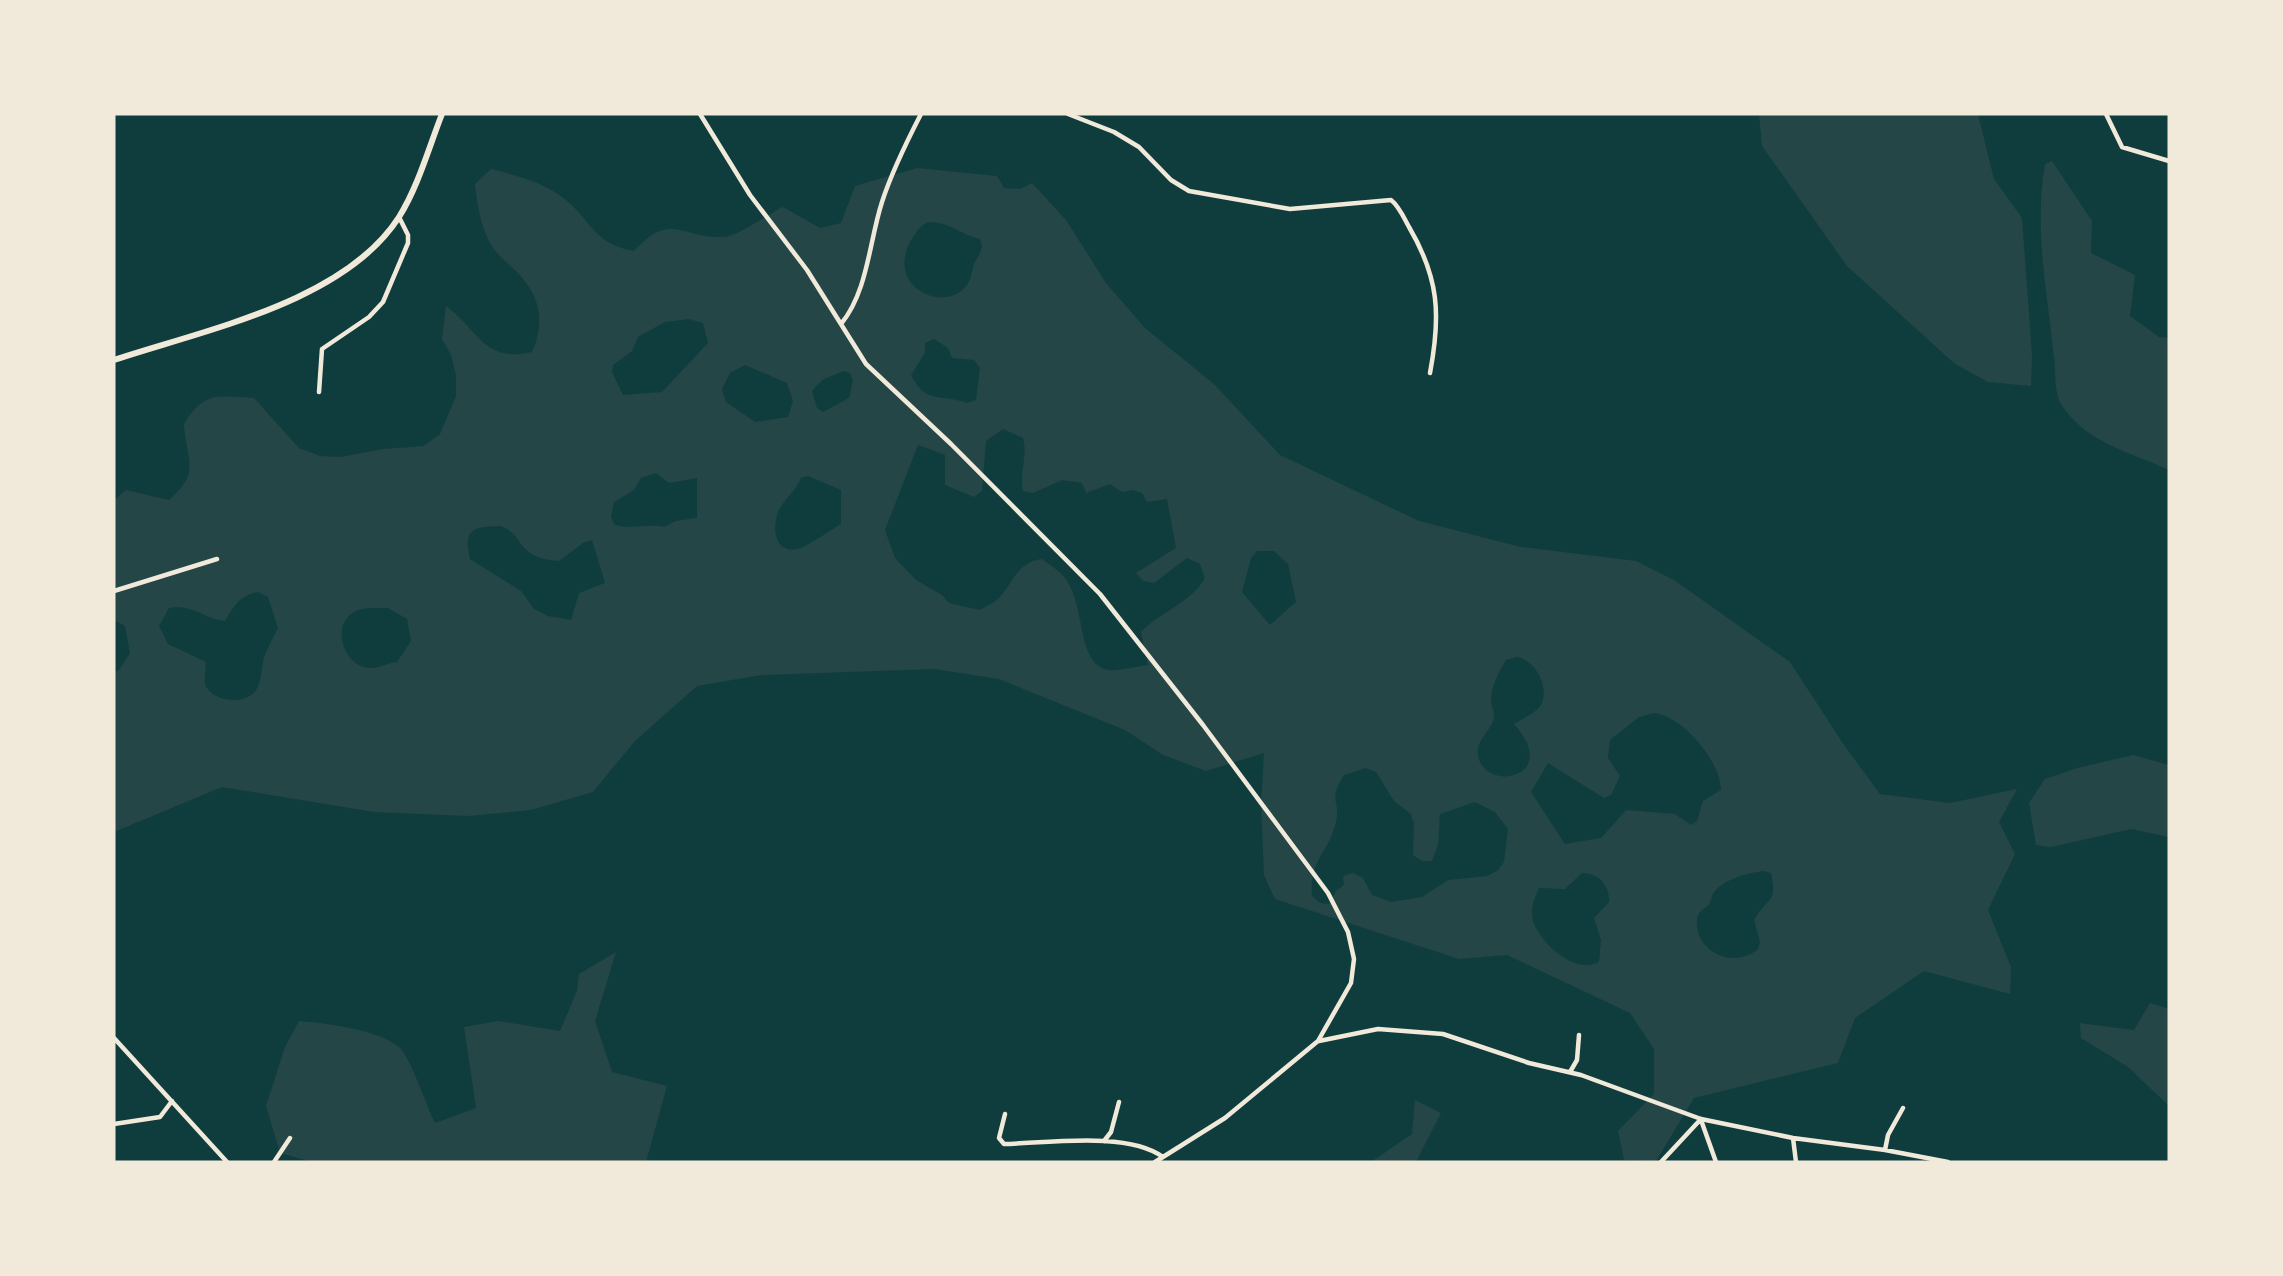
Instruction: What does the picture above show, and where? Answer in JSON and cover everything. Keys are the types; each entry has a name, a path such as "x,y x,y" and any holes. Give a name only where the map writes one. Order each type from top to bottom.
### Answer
{"main road":[{"path":"114,360 307,294 359,260 399,217 442,114"}],"street":[{"path":"700,114 750,195 807,270 873,372 951,444 1040,537 1100,594 1203,725 1328,893 1348,932 1354,971 1349,992 1318,1041 1238,1109 1155,1162"},
{"path":"841,324 855,306 882,202 906,140 921,114"},
{"path":"1068,114 1114,132 1139,146 1171,180 1189,191 1290,209 1391,200 1422,250 1431,271 1437,319 1430,373"},
{"path":"2106,114 2122,147 2169,161"},
{"path":"319,392 322,349 378,310 406,253 408,235 399,217"},
{"path":"114,591 218,559"},
{"path":"1318,1041 1378,1029 1456,1036 1529,1063 1570,1072 1701,1119 1793,1138 1885,1150 1948,1162"},
{"path":"1570,1072 1577,1060 1579,1035"},
{"path":"114,1038 227,1162"},
{"path":"114,1124 160,1117 172,1101"},
{"path":"1103,1142 1111,1132 1119,1102"},
{"path":"1885,1150 1888,1135 1903,1108"},
{"path":"1005,1114 999,1138 1004,1144 1103,1142 1152,1149 1163,1157"},
{"path":"1661,1162 1701,1119"},
{"path":"1701,1119 1716,1162"},
{"path":"274,1162 290,1138"},
{"path":"1793,1138 1796,1162"}],"shaded area":[{"path":"1759,114 1978,114 1994,179 2022,218 2032,355 2031,386 1988,382 1955,364 1847,266 1762,146"},
{"path":"2052,161 2092,221 2091,253 2135,275 2130,316 2159,337 2169,338 2169,470 2096,437 2071,417 2059,399 2041,236 2045,164"},
{"path":"917,168 997,176 1004,188 1020,189 1032,183 1066,220 1106,283 1145,328 1215,385 1280,455 1419,521 1521,547 1636,561 1674,580 1790,662 1844,745 1880,794 1950,803 2017,789 1999,822 2015,854 1988,910 2011,967 2010,994 1924,971 1855,1018 1838,1063 1694,1098 1656,1161 1624,1160 1618,1131 1654,1094 1654,1049 1630,1013 1507,955 1459,959 1275,899 1264,875 1261,804 1264,753 1206,771 1163,755 1125,730 999,679 934,669 761,675 697,686 634,742 593,792 531,810 469,816 374,812 222,787 114,832 114,672 119,670 130,653 125,626 114,620 114,500 126,490 169,500 179,490 186,481 190,465 184,424 198,406 213,398 254,398 299,448 320,456 341,457 383,449 424,446 440,434 456,396 456,375 451,355 442,339 446,306 483,342 503,353 532,352 539,331 538,311 532,291 495,250 482,224 475,184 491,169 530,180 549,189 566,200 602,238 621,248 634,251 647,239 667,229 709,236 730,236 783,207 820,228 841,223 855,186","holes":["928,222 936,223 980,239 982,248 970,281 958,293 933,297 912,284 906,273 905,259 910,242","689,319 703,323 708,343 662,392 623,395 612,372 613,365 632,351 638,337 665,322","934,339 948,348 952,358 974,360 980,368 976,400 967,403 928,394 922,391 911,375 925,353 925,343","745,365 787,383 793,401 788,417 755,422 726,402 722,389 730,373","843,371 850,373 853,380 849,398 823,412 817,408 812,391 822,380","1003,429 1023,438 1023,491 1033,493 1062,480 1082,483 1086,493 1110,484 1122,492 1132,490 1142,493 1147,502 1167,499 1176,548 1136,573 1143,581 1154,583 1187,558 1200,564 1205,578 1193,593 1141,632 1148,665 1119,670 1104,669 1095,663 1089,654 1077,604 1067,581 1042,559 1021,568 999,598 980,610 949,603 942,595 916,580 895,558 885,530 918,445 945,455 945,485 974,497 982,491 986,441","656,473 669,483 697,478 697,518 676,521 664,527 620,526 614,524 611,517 614,502 634,490 641,478","808,476 841,490 841,524 801,548 790,549 779,543 775,530 779,510 801,478","500,526 508,529 534,555 559,561 583,543 592,540 605,583 579,593 571,620 548,616 534,609 521,591 470,559 469,535 477,529","1257,551 1274,551 1288,564 1296,602 1270,625 1242,592 1251,558","258,592 268,597 278,628 265,654 256,690 245,698 229,700 214,695 205,684 206,662 168,644 159,626 169,608 177,607 225,621 242,599","388,608 407,619 411,641 397,662 371,668 360,666 345,650 342,629 347,619 356,611","1517,657 1524,659 1540,676 1544,691 1539,708 1514,724 1527,743 1530,757 1525,768 1516,774 1505,776 1493,774 1483,767 1478,755 1481,740 1493,721 1491,695 1506,660","1654,713 1665,716 1677,722 1698,742 1715,767 1721,790 1703,801 1697,821 1691,825 1675,814 1626,810 1601,838 1565,844 1531,792 1548,763 1604,798 1611,795 1620,776 1608,758 1610,740 1639,717","1366,768 1376,772 1394,801 1411,814 1414,824 1413,855 1422,861 1432,861 1438,845 1440,814 1475,802 1495,812 1508,829 1504,862 1497,871 1487,876 1448,880 1422,897 1391,902 1372,895 1363,878 1353,873 1343,876 1344,885 1336,891 1329,904 1320,903 1312,896 1312,883 1316,864 1336,822 1336,790 1344,775","1763,871 1771,873 1773,883 1770,900 1754,920 1760,942 1758,949 1738,958 1717,954 1709,949 1702,941 1697,919 1718,887 1737,877","1582,873 1594,875 1602,882 1608,891 1609,902 1594,918 1601,940 1599,962 1580,964 1570,961 1551,948 1533,921 1532,908 1539,888 1565,889"]},
{"path":"2133,755 2169,765 2169,837 2131,829 2051,847 2036,845 2029,803 2045,779 2077,768"},
{"path":"616,952 595,1021 612,1072 667,1086 646,1162 313,1162 280,1153 266,1106 285,1047 299,1021 367,1032 400,1048 414,1072 435,1123 476,1108 464,1027 498,1021 560,1031 577,991 579,974"},
{"path":"2150,1003 2169,1009 2169,1106 2128,1067 2081,1038 2080,1023 2134,1030"},
{"path":"1415,1100 1441,1113 1416,1162 1371,1162 1412,1134"}]}
